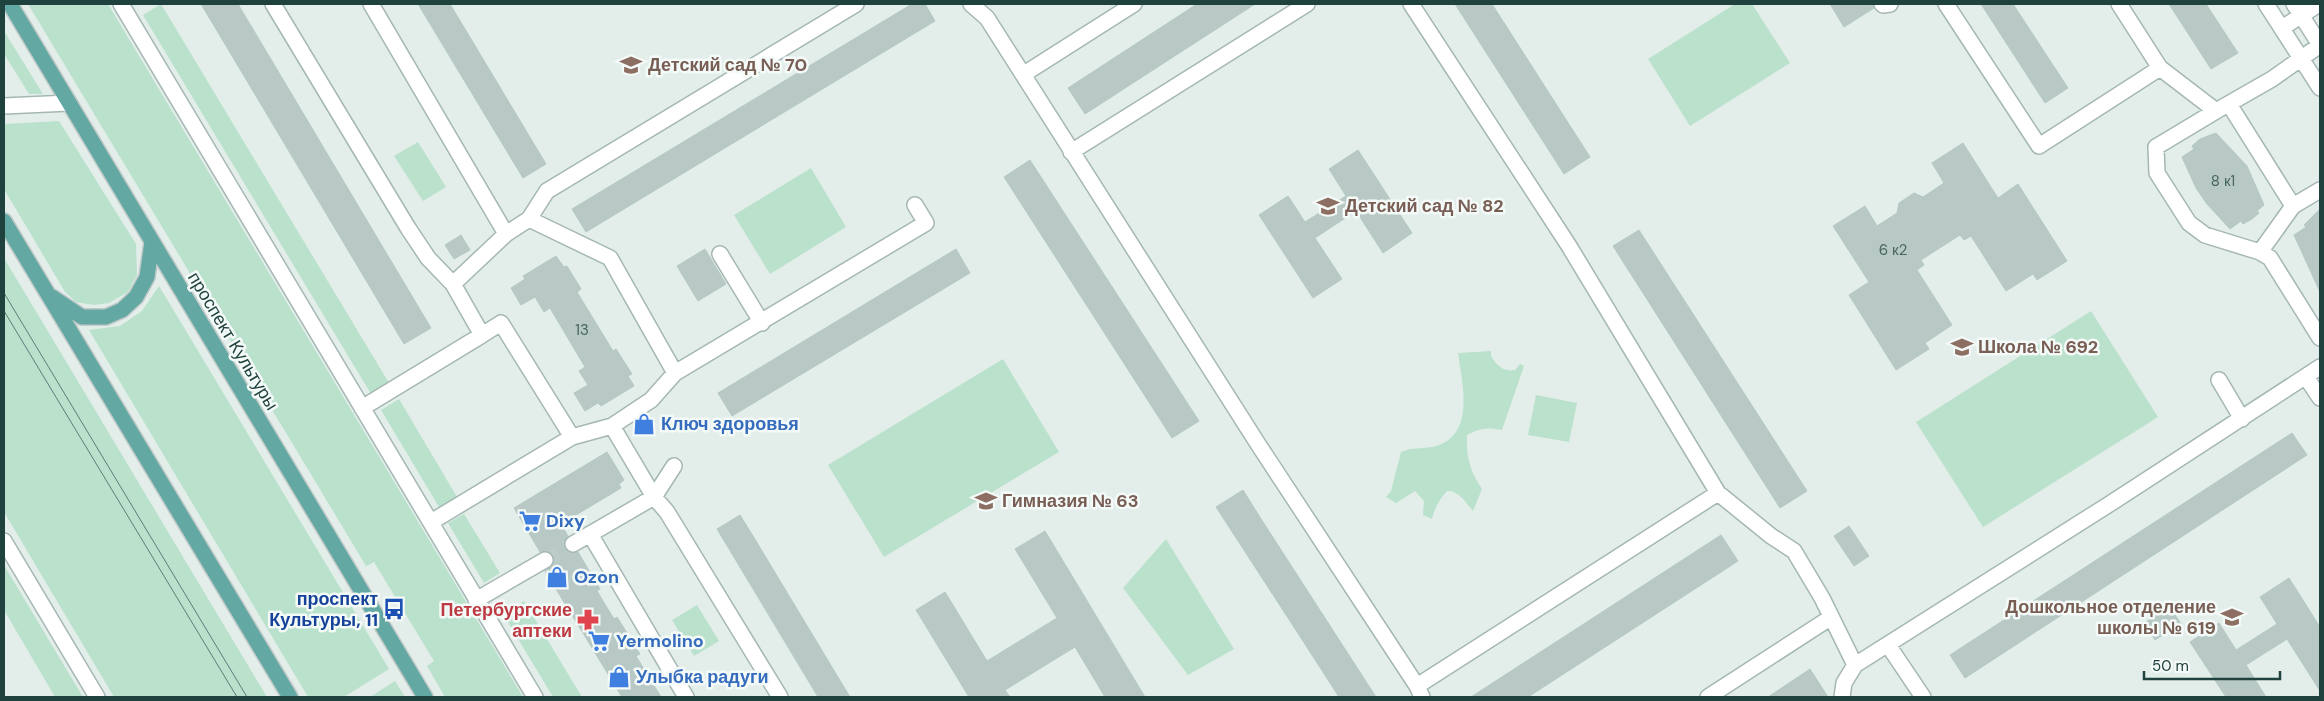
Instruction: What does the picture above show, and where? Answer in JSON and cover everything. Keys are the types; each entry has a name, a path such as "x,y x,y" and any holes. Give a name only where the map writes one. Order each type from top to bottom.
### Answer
{"main road":[{"name":"проспект Культуры","path":"10,4 425,697"},
{"path":"4,221 290,697"},
{"path":"48,295 82,316 106,317 122,310 136,297 147,277 152,242"}],"street":[{"path":"121,4 535,697"},
{"path":"273,4 408,228 428,258 453,284 482,334"},
{"path":"371,4 506,234"},
{"path":"453,284 506,234 529,218 547,191 856,4"},
{"path":"970,4 990,11 1024,74 1072,152 1258,444 1420,692 1718,493"},
{"path":"1024,74 1134,4"},
{"path":"1072,152 1307,4"},
{"path":"1411,4 1569,246 1718,493 1771,536 1794,551 1822,598 1830,618 1855,665"},
{"path":"1882,4 1890,4"},
{"path":"1946,4 2039,146 2160,68"},
{"path":"2119,4 2160,68 2222,108 2293,206"},
{"path":"2266,4 2320,88"},
{"path":"2282,28 2297,10 2319,4"},
{"path":"2297,10 2320,45 2301,59 2156,147 2157,173 2189,223 2205,234 2260,252 2270,258 2320,338"},
{"path":"4,106 69,103"},
{"path":"2260,252 2293,206 2320,190"},
{"path":"431,522 572,437 612,426 651,400 675,373 762,323 926,223 915,205"},
{"path":"529,218 610,258 675,373"},
{"path":"720,254 762,323"},
{"path":"362,408 501,323 572,437"},
{"path":"1842,697 1844,683 1855,665 2242,419 2320,367"},
{"path":"2306,377 2320,398"},
{"path":"2219,380 2242,419"},
{"path":"612,426 654,497 667,512 780,697"},
{"path":"573,544 654,497 674,466"},
{"path":"590,534 686,697"},
{"path":"4,541 97,697"},
{"path":"476,600 545,560"},
{"path":"1708,697 1830,618"},
{"path":"1888,645 1923,697"}],"green space":[{"path":"28,4 108,4 523,697 445,697 427,666 434,661 374,562 366,566"},
{"path":"161,4 389,383 371,394 143,15"},
{"path":"1735,4 1752,4 1790,63 1690,126 1648,59"},
{"path":"4,31 43,94 29,94 4,54"},
{"path":"59,121 136,244 137,275 128,292 109,303 94,305 76,302 65,292 4,189 4,124"},
{"path":"418,142 446,187 423,201 394,156"},
{"path":"811,168 846,227 770,274 734,215"},
{"path":"4,258 267,697 114,697 4,512"},
{"path":"159,286 389,669 344,697 308,697 89,330 120,326 142,311"},
{"path":"2091,311 2158,417 1983,527 1916,422"},
{"path":"1491,351 1493,360 1504,369 1515,370 1520,364 1524,366 1502,430 1484,429 1467,435 1467,450 1470,464 1474,476 1482,489 1473,511 1462,498 1451,491 1447,491 1442,497 1432,519 1423,515 1424,501 1415,491 1396,503 1386,497 1391,491 1401,452 1439,445 1450,439 1458,429 1464,405 1458,353"},
{"path":"1003,359 1059,452 884,557 828,465"},
{"path":"1536,395 1577,403 1569,442 1528,435"},
{"path":"399,399 457,497 439,507 381,410"},
{"path":"464,514 500,573 484,583 448,523"},
{"path":"1166,539 1234,649 1188,675 1123,588"},
{"path":"4,565 83,697 55,697 4,610"},
{"path":"524,601 582,697 553,697 503,614"},
{"path":"697,605 719,641 694,656 672,620"},
{"path":"395,681 405,697 370,697"}],"building":[{"path":"201,4 238,4 431,328 404,344"},
{"path":"418,4 450,4 546,164 523,178"},
{"path":"912,4 925,4 935,21 586,232 572,209"},
{"path":"1197,4 1255,4 1085,114 1068,88"},
{"path":"1455,4 1492,4 1590,157 1564,174"},
{"path":"1830,4 1873,4 1874,8 1844,27"},
{"path":"1981,4 2013,4 2068,88 2045,103"},
{"path":"2169,4 2206,4 2238,53 2211,69"},
{"path":"2216,133 2247,166 2264,205 2252,219 2243,224 2241,221 2230,229 2207,204 2196,188 2182,157 2194,149 2192,146 2200,139"},
{"name":"Школа № 692","path":"1963,143 1998,198 2018,184 2067,261 2037,280 2033,274 2006,291 1971,236 1964,240 1960,235 1921,260 1924,265 1917,270 1952,325 1925,343 1929,349 1896,370 1849,295 1869,282 1833,226 1865,206 1877,226 1897,213 1899,203 1914,193 1923,197 1944,183 1932,163"},
{"path":"1358,150 1412,233 1383,253 1356,211 1315,238 1342,279 1313,298 1259,215 1288,196 1305,222 1346,196 1329,169"},
{"path":"1030,160 1199,421 1172,438 1004,177"},
{"path":"2320,209 2320,292 2294,235 2306,227 2304,225"},
{"path":"1639,230 1807,491 1780,508 1613,246"},
{"path":"461,235 470,250 454,259 445,245"},
{"path":"705,249 726,284 698,301 677,266"},
{"path":"956,249 970,273 732,416 718,393"},
{"path":"556,256 564,267 567,266 581,289 577,292 613,351 616,349 632,374 628,376 634,386 601,406 598,403 585,411 574,393 588,385 579,371 585,367 550,308 544,312 535,297 521,305 511,288 525,279 523,276"},
{"path":"2292,433 2307,455 1965,678 1950,655"},
{"path":"607,452 624,480 619,484 621,488 561,524 568,536 564,544 569,552 578,552 600,589 597,591 614,619 617,617 640,654 636,656 661,697 622,697 545,571 553,564 553,556 549,552 540,552 514,508"},
{"path":"1243,490 1376,697 1339,697 1216,507"},
{"path":"740,515 850,697 818,697 717,529"},
{"path":"1849,526 1869,556 1854,566 1834,536"},
{"path":"1045,531 1145,697 1105,697 1075,647 1005,690 1010,697 969,697 916,610 945,592 987,661 1057,618 1015,549"},
{"path":"1721,535 1738,561 1528,697 1471,697"},
{"path":"2289,578 2320,627 2320,691 2287,639 2246,665 2266,697 2226,697 2190,642 2219,623 2236,650 2277,624 2260,597"},
{"path":"2170,607 2181,624 2155,640 2144,623"},
{"path":"1810,669 1828,697 1768,697"}],"tunnel":[{"path":"545,560 573,544"}],"tram line":[{"path":"4,293 247,697"},
{"path":"4,311 237,697"}],"place":[{"name":"Детский сад № 70","path":"631,65"},
{"name":"Детский сад № 82","path":"1328,206"},
{"name":"Школа № 692","path":"1962,347"},
{"name":"Ключ здоровья","path":"644,424"},
{"name":"Гимназия № 63","path":"986,501"},
{"name":"Dixy","path":"530,521"},
{"name":"Ozon","path":"557,577"},
{"name":"проспект Культуры, 11","path":"394,609"},
{"name":"Дошкольное отделение школы № 619","path":"2232,617"},
{"name":"Петербургские аптеки","path":"588,620"},
{"name":"Yermolino","path":"599,641"},
{"name":"Улыбка радуги","path":"619,677"}]}
